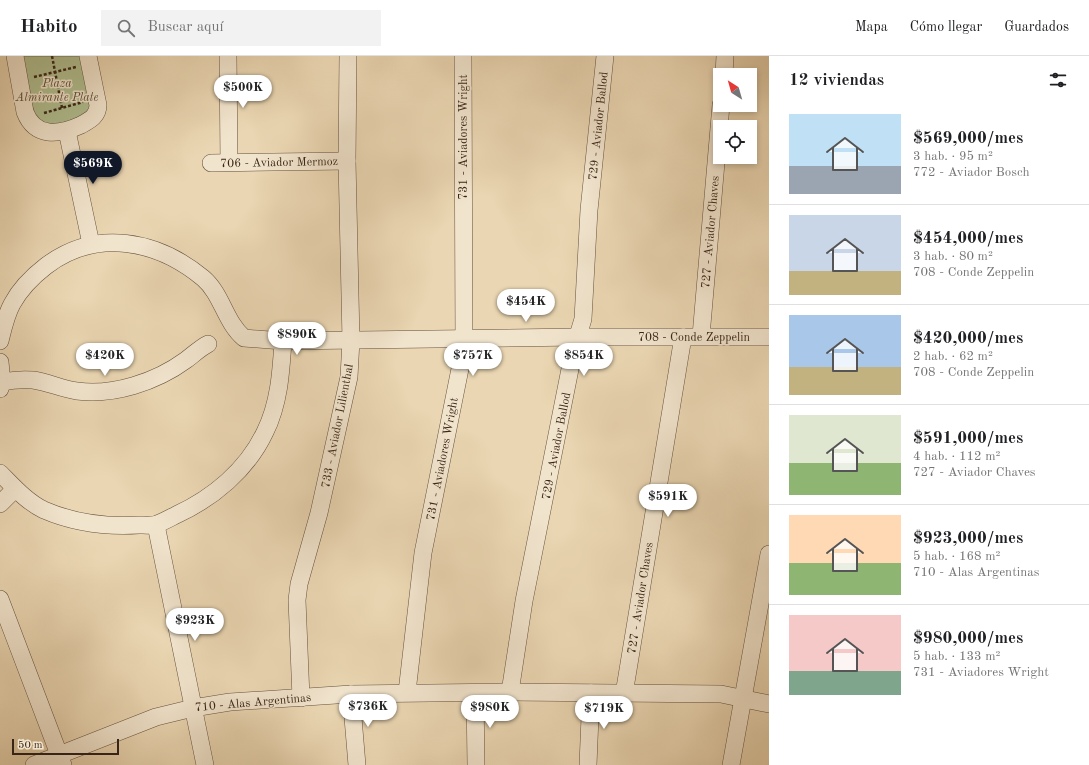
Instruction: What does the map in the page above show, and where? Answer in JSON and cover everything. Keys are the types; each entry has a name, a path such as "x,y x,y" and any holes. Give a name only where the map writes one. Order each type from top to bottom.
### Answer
{"street":[{"path":"15,56 25,112 28,119 34,126 49,132 67,131 89,121 98,111 98,105 82,61"},
{"path":"228,56 229,162"},
{"name":"733 - Aviador Lilienthal","path":"301,698 297,600 319,514 349,377 351,340 348,56"},
{"name":"731 - Aviadores Wright","path":"406,692 423,553 464,349 463,56"},
{"name":"729 - Aviador Ballod","path":"510,692 524,601 572,359 583,319 590,210 605,56"},
{"path":"725,68 726,56"},
{"name":"727 - Aviador Chaves","path":"701,336 720,112"},
{"path":"0,341 12,303 34,275 56,259 77,248 91,244 67,131"},
{"name":"706 - Aviador Mermoz","path":"211,163 348,160"},
{"name":"708 - Conde Zeppelin","path":"91,244 117,242 143,246 166,254 185,265 204,279 223,305 234,328 244,338 282,341 579,337 769,337"},
{"name":"727 - Aviador Chaves","path":"624,694 683,337"},
{"path":"0,473 15,488 43,509 85,523 125,526 156,525 189,509 219,490 247,462 265,432 278,396 282,370 282,341"},
{"path":"0,362 1,385 21,379 33,380 74,391 91,393 115,390 134,385 168,372 208,344"},
{"path":"0,504 15,488"},
{"path":"156,525 205,765"},
{"path":"731,765 769,554"},
{"path":"0,599 61,760"},
{"name":"710 - Alas Argentinas","path":"34,765 61,760 156,717 193,708 230,702 406,692 510,692 721,694 743,697 769,704"},
{"path":"475,693 476,765"},
{"path":"588,765 591,693"},
{"path":"351,694 357,765"}],"path":[{"path":"52,56 62,108"},
{"path":"28,78 55,72 82,61"},
{"path":"38,115 86,102"}],"green space":[{"name":"Plaza Almirante Plate","path":"18,56 82,56 93,108 68,125 37,123"}]}
